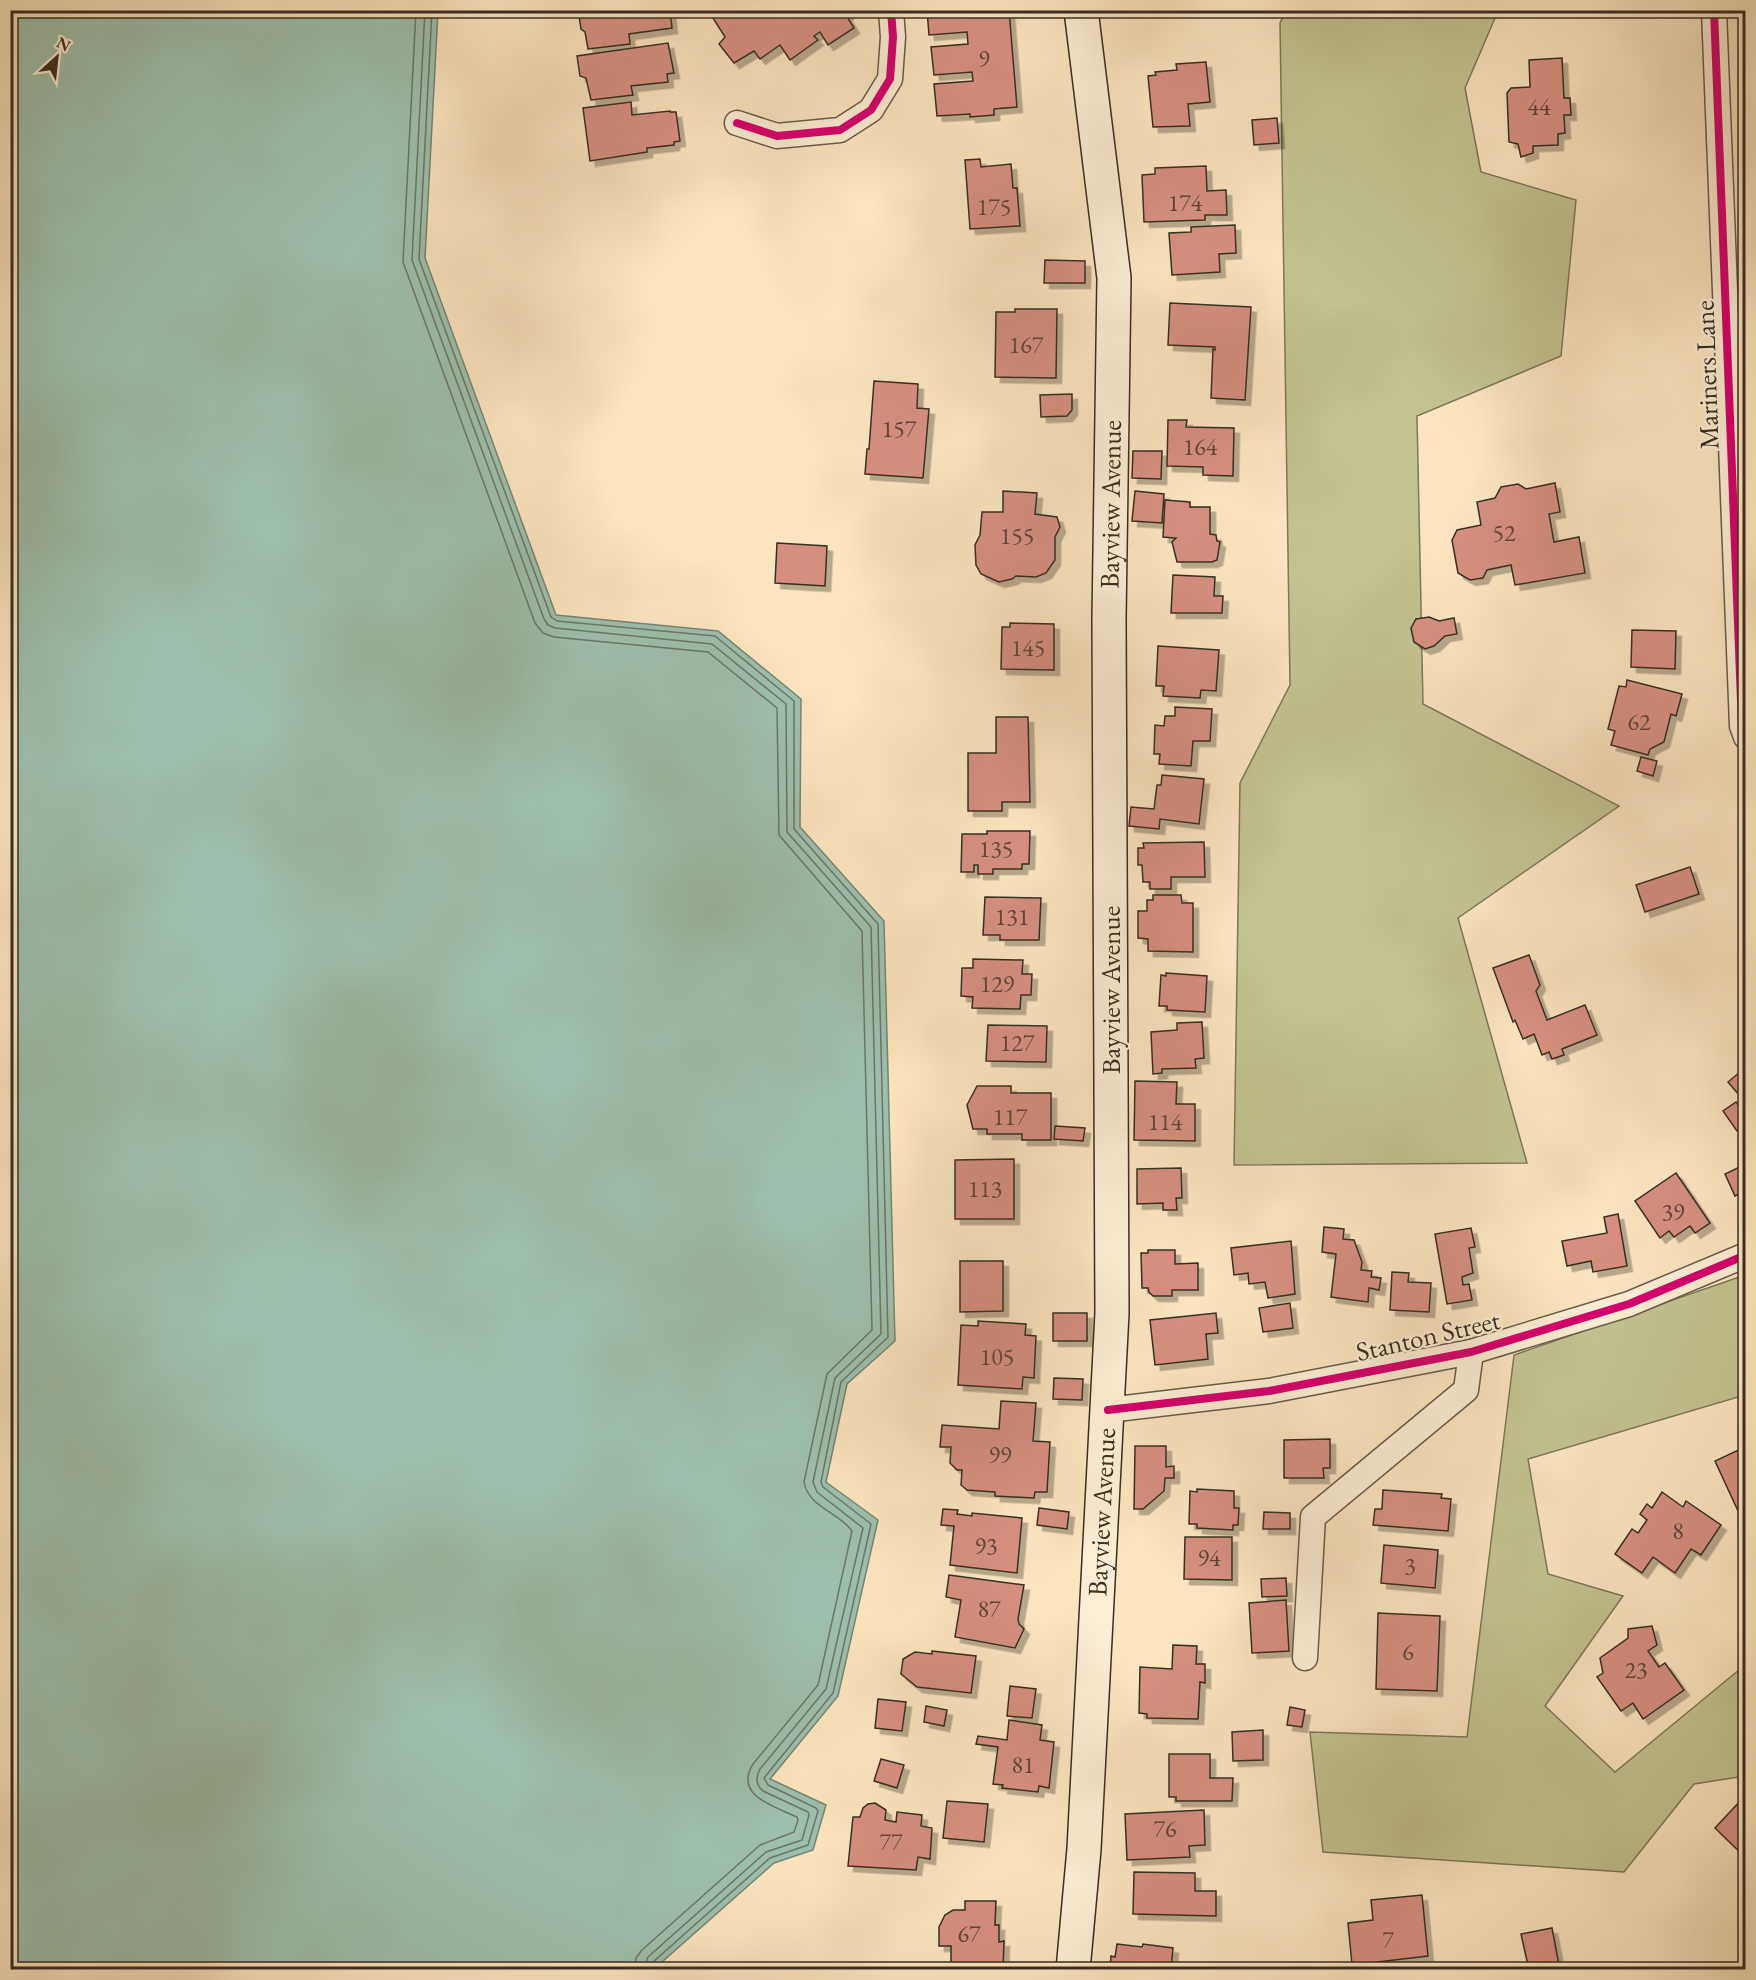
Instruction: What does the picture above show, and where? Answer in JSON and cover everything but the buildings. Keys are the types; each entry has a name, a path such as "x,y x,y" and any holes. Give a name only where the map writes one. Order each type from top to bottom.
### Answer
{"main road":[{"name":"Bayview Avenue","path":"1073,1970 1084,1849 1112,1313 1109,619 1114,278 1081,10"}],"street":[{"path":"737,123 777,136 840,130 871,110 890,79 893,37 891,10"},
{"name":"Mariners Lane","path":"1714,10 1742,726 1746,737"},
{"name":"Stanton Street","path":"1108,1410 1269,1391 1472,1352 1629,1304 1746,1255"},
{"path":"1305,1658 1313,1517 1466,1390 1472,1352"}],"green space":[{"path":"1286,11 1498,11 1465,88 1481,172 1576,200 1561,356 1417,416 1423,704 1619,806 1458,918 1527,1163 1234,1165 1240,783 1290,685 1280,23"},
{"path":"1745,1275 1745,1395 1528,1459 1548,1574 1623,1596 1545,1706 1615,1772 1745,1665 1745,1776 1694,1784 1624,1872 1323,1852 1310,1732 1467,1737 1514,1355"}],"water":[{"path":"11,10 438,11 425,258 556,615 718,631 801,699 800,827 884,921 895,1341 847,1384 826,1482 878,1520 838,1696 770,1779 826,1805 813,1850 774,1863 654,1969 11,1969"}],"cycle path":[{"path":"737,123 777,136 840,130 871,110 890,79 893,37 891,10"},
{"path":"1714,10 1742,726 1746,737"},
{"path":"1108,1410 1269,1391 1471,1352 1629,1304 1746,1255"}]}
